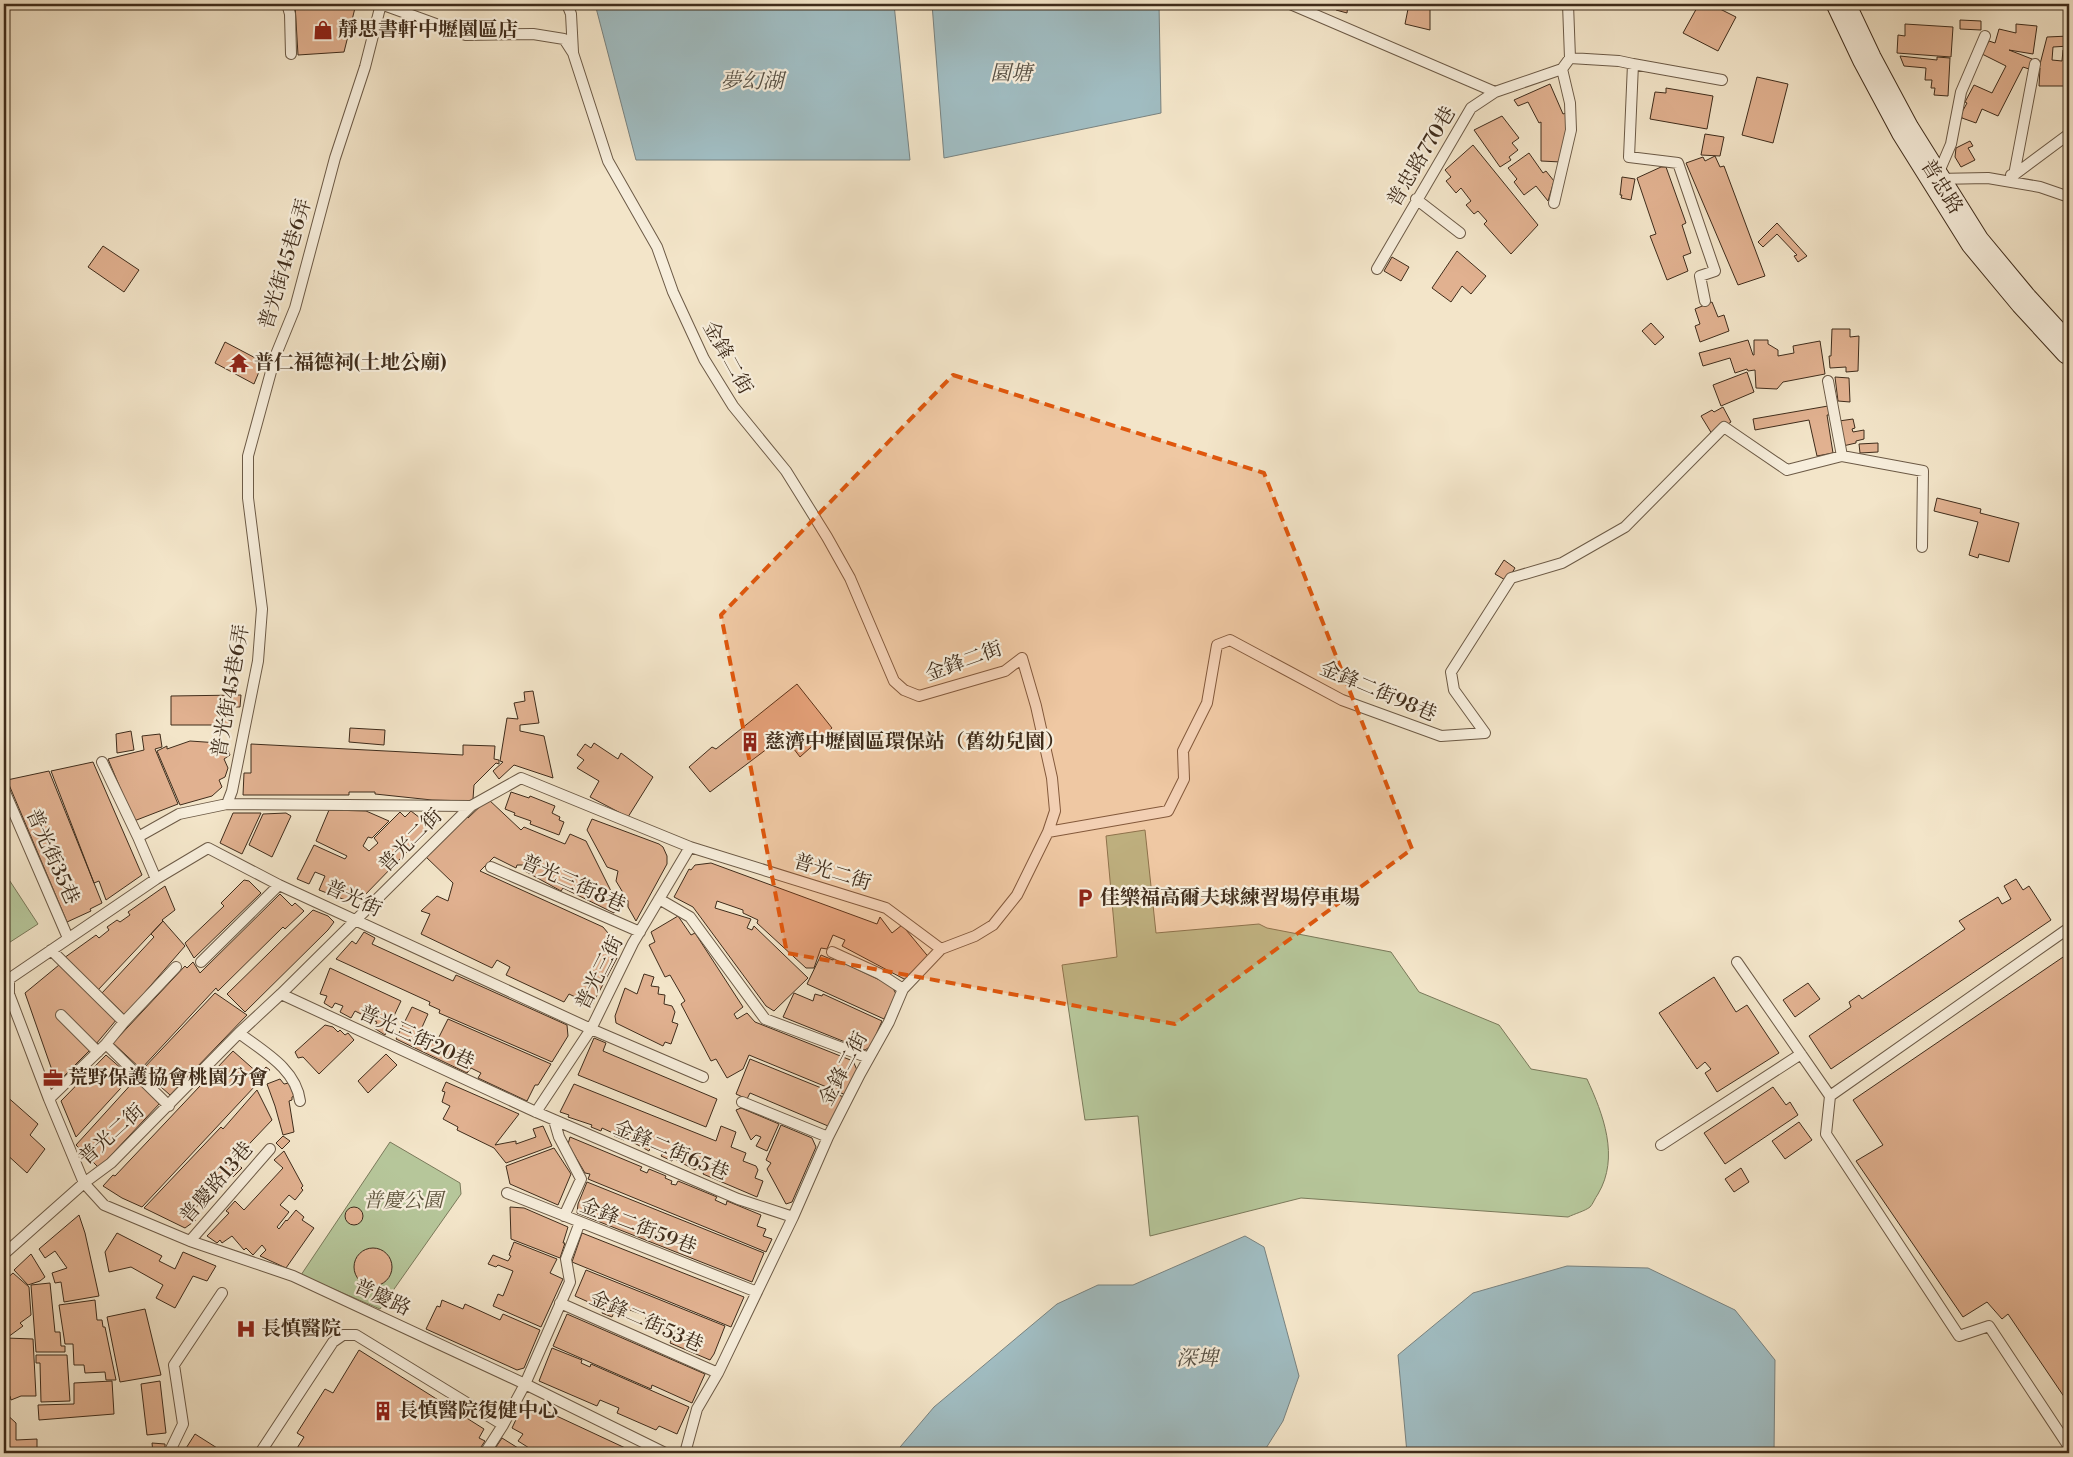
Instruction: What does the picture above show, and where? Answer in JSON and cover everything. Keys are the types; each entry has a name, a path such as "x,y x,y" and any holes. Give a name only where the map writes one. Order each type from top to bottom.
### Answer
{"street":[{"name":"普忠路","path":"1841,4 1867,60 1905,130 1975,242 2024,302 2069,350"}],"lane":[{"path":"288,4 291,54"},
{"path":"381,4 466,35 533,34 564,39 573,53"},
{"name":"普光街45巷6弄","path":"227,804 232,791 258,661 262,609 248,498 248,456 275,357 295,308 335,158 365,67 381,4"},
{"path":"567,4 571,14 573,53"},
{"path":"1290,4 1495,92"},
{"path":"1554,203 1571,130 1570,103 1562,69 1570,58 1568,4"},
{"path":"1985,36 1961,92 1951,144 1936,179 1988,178 2014,175 2069,134"},
{"name":"金鋒二街","path":"573,53 608,161 656,247 673,292 704,359 733,406 786,471 827,537 850,578 894,681 904,690 919,696 1005,671 1022,658 1036,706 1052,778 1055,812 1048,832 1017,895 993,925 975,936 941,949 904,989 828,1137 793,1217 718,1373 697,1408 685,1453"},
{"path":"1570,58 1619,61 1722,80"},
{"path":"1633,64 1629,157 1678,163 1715,271 1700,276 1705,301"},
{"path":"2014,175 2035,64"},
{"name":"普忠路770巷","path":"1377,269 1416,199 1471,108 1495,92 1562,69"},
{"path":"1988,178 2040,187 2069,197"},
{"path":"1416,199 1460,232"},
{"path":"1828,382 1842,456"},
{"name":"金鋒二街98巷","path":"1048,832 1168,811 1184,779 1184,751 1207,703 1218,645 1230,640 1342,700 1360,707 1441,736 1485,733 1454,690 1452,672 1511,578 1562,563 1625,527 1724,427 1787,470 1842,456 1923,471 1922,547"},
{"path":"102,762 156,879"},
{"name":"普光二街","path":"4,1254 84,1183 111,1164 240,1033 471,806 521,778 690,847 886,908 941,949"},
{"name":"普光街35巷","path":"4,790 68,938"},
{"path":"138,837 179,814 227,804 471,806"},
{"name":"普光三街","path":"536,1112 591,1029 640,932 690,847"},
{"name":"普光街","path":"49,1099 9,994 9,979 156,879 208,848 279,885 591,1029 703,1077"},
{"name":"普光三街8巷","path":"491,867 640,932"},
{"path":"200,962 279,885"},
{"path":"659,899 690,917 765,1019 869,1058"},
{"path":"1830,1096 2069,928"},
{"path":"51,950 124,1022"},
{"path":"832,952 880,974 904,989"},
{"path":"1737,962 1830,1096 1826,1134 1959,1336 1988,1326 2069,1447"},
{"path":"84,1183 49,1099 102,1048 124,1022 176,968"},
{"name":"普光三街20巷","path":"281,994 536,1112"},
{"path":"61,1015 169,1106"},
{"path":"240,1033 287,1070 298,1088 300,1101"},
{"path":"1661,1145 1801,1054"},
{"path":"742,1102 828,1137"},
{"name":"金鋒二街65巷","path":"536,1112 738,1199 793,1217"},
{"path":"554,1120 559,1138 581,1179 564,1216"},
{"name":"普慶路13巷","path":"190,1241 270,1149"},
{"name":"普慶路","path":"84,1183 104,1204 190,1241 293,1276 525,1384 665,1453"},
{"name":"金鋒二街59巷","path":"507,1193 757,1292"},
{"path":"485,1453 503,1425 525,1384 570,1282 566,1259 580,1222"},
{"path":"169,1453 183,1424 174,1365 222,1293"},
{"name":"金鋒二街53巷","path":"560,1303 718,1373"},
{"path":"260,1453 333,1342 343,1335 356,1334 503,1425"}],"highlighted area":[{"path":"953,375 1264,473 1412,849 1175,1024 787,953 721,615"}],"green space":[{"path":"1145,830 1156,933 1259,924 1267,928 1391,952 1419,992 1499,1025 1531,1069 1587,1079 1599,1107 1607,1136 1608,1151 1608,1165 1604,1180 1591,1206 1568,1217 1301,1198 1150,1236 1138,1116 1085,1120 1062,965 1117,957 1106,836"},
{"path":"4,872 38,924 4,946"},
{"name":"普慶公園","path":"390,1142 460,1183 461,1194 380,1309 301,1275"}],"water":[{"name":"夢幻湖","path":"595,4 894,4 910,160 636,160"},
{"name":"園塘","path":"932,4 1159,4 1161,113 944,158"},
{"name":"深埤","path":"1245,1236 1264,1247 1299,1376 1283,1421 1263,1453 895,1453 934,1407 1057,1304 1098,1285 1133,1285"},
{"path":"1567,1266 1648,1268 1735,1310 1775,1360 1774,1453 1407,1453 1398,1355 1473,1293"}],"building":[{"name":"靜思書軒中壢園區店","path":"295,4 353,4 355,8 344,52 298,55"},
{"path":"1337,4 1348,4 1347,13 1336,10"},
{"path":"1409,4 1430,4 1430,30 1405,24"},
{"path":"1699,4 1710,4 1736,17 1718,51 1683,33"},
{"path":"1731,4 1742,4 1740,8"},
{"path":"1960,20 1981,21 1981,30 1960,29"},
{"path":"1905,24 1953,27 1951,57 1897,53 1898,35 1905,36"},
{"path":"2016,24 2037,26 2033,54 2009,50 2032,59 2029,69 2023,67 1998,116 1982,109 1976,123 1962,118 1961,114 1967,103 1965,102 1974,85 1992,93 2006,66 1982,54 1989,41 1995,43 1999,29 2016,33"},
{"path":"2069,36 2069,46 2053,47 2052,60 2062,61 2063,50 2069,50 2069,86 2039,86 2039,68 2047,37"},
{"path":"1900,56 1937,60 1937,57 1950,58 1948,96 1934,95 1935,88 1931,88 1932,80 1925,80 1926,68 1904,66"},
{"path":"1757,77 1788,84 1773,143 1742,135"},
{"path":"1550,84 1563,114 1568,112 1567,132 1561,162 1541,161 1541,122 1539,123 1528,102 1518,106 1514,100"},
{"path":"1666,88 1713,96 1707,129 1650,119 1655,92 1666,93"},
{"path":"1502,116 1519,138 1512,143 1518,150 1509,157 1511,160 1500,167 1474,130"},
{"path":"1705,134 1724,137 1720,156 1701,155"},
{"path":"1970,141 1973,146 1968,148 1975,160 1961,167 1955,157 1956,148"},
{"path":"1473,145 1538,225 1511,254 1484,224 1487,221 1478,211 1474,214 1466,205 1471,201 1461,188 1456,193 1446,181 1451,177 1445,170"},
{"path":"1529,153 1543,173 1546,171 1554,181 1548,201 1536,186 1524,195 1514,182 1517,179 1508,168"},
{"path":"1715,156 1720,167 1724,166 1765,276 1738,285 1686,163 1703,157 1705,161"},
{"path":"1661,167 1666,167 1686,223 1682,225 1691,253 1683,256 1688,271 1667,280 1650,236 1656,234 1637,178"},
{"path":"1622,177 1635,179 1631,200 1621,198"},
{"path":"1777,223 1807,256 1798,262 1794,256 1797,255 1777,234 1763,247 1758,242"},
{"path":"103,246 139,270 124,292 88,267"},
{"path":"1457,251 1486,276 1471,294 1462,286 1451,302 1432,288"},
{"path":"1392,257 1409,267 1401,281 1384,271"},
{"path":"1712,302 1718,317 1724,315 1729,331 1700,342 1695,326 1700,324 1695,309"},
{"path":"1651,323 1664,337 1655,345 1642,331"},
{"path":"1832,329 1850,329 1850,337 1859,336 1858,371 1846,372 1846,367 1830,368 1829,356 1831,356"},
{"path":"1748,340 1753,355 1754,340 1768,340 1768,344 1778,350 1778,356 1794,353 1793,346 1820,341 1825,374 1783,382 1777,389 1756,388 1755,370 1748,371 1747,369 1735,373 1730,358 1703,366 1699,353"},
{"name":"普仁福德祠(土地公廟)","path":"225,342 263,362 254,384 215,363"},
{"path":"1747,372 1754,392 1721,406 1713,385"},
{"path":"1835,377 1849,378 1850,402 1838,401"},
{"path":"1828,406 1830,415 1827,415 1833,453 1817,456 1809,420 1755,430 1753,419"},
{"path":"1723,407 1731,422 1712,434 1701,416"},
{"path":"1853,419 1855,428 1852,429 1853,432 1864,430 1864,439 1843,446 1839,421"},
{"path":"1878,443 1878,452 1860,453 1859,444"},
{"path":"1937,498 1981,509 1980,513 2019,523 2009,562 1979,554 1978,558 1969,555 1978,522 1934,511"},
{"path":"1504,560 1515,568 1507,581 1495,574"},
{"name":"慈濟中壢園區環保站（舊幼兒園）","path":"797,684 832,728 800,757 784,736 710,792 689,767 712,747 716,749"},
{"path":"533,691 539,723 520,725 520,731 544,736 553,778 514,765 499,779 493,771 503,762 500,761 507,718 518,719 514,703 525,701 524,692"},
{"path":"241,695 240,707 231,707 230,725 171,725 171,696"},
{"path":"350,728 385,730 384,745 349,742"},
{"path":"131,731 134,750 117,753 116,734"},
{"path":"160,734 162,747 155,749 178,804 134,821 108,759 144,750 142,736"},
{"path":"190,741 219,743 219,747 225,744 230,755 224,759 228,768 225,777 219,780 222,787 212,796 180,805 157,751 167,746 167,749"},
{"path":"594,743 618,759 621,753 653,777 628,817 590,797 599,781 577,768 584,760 577,755 585,744 591,748"},
{"path":"251,744 463,755 463,745 495,746 494,759 499,760 499,764 496,763 474,785 473,799 470,801 432,800 375,794 375,792 349,792 349,795 243,795 244,773 251,773"},
{"path":"93,762 142,875 106,900 99,881 94,883 51,771"},
{"path":"49,771 102,903 90,909 91,911 67,922 7,780"},
{"path":"511,792 529,798 530,796 555,806 552,813 560,817 559,820 564,822 559,835 530,824 531,821 514,815 515,813 505,809"},
{"path":"488,799 521,830 524,827 565,844 570,834 586,841 618,905 614,913 563,888 561,891 523,870 525,865 517,865 516,868 494,857 480,871 603,927 608,933 606,941 617,952 617,958 592,1005 569,994 564,1002 506,975 510,967 497,960 492,968 421,934 430,914 421,911 437,896 448,901 453,883 425,856"},
{"path":"329,810 366,811 389,821 372,838 368,837 363,846 369,851 378,843 374,838 400,812 405,817 411,811 420,818 424,814 434,824 361,899 348,901 319,890 325,876 315,872 309,884 297,879 314,845 345,859 347,856 316,841"},
{"path":"233,813 261,813 242,854 220,843"},
{"path":"286,813 291,816 272,857 249,845 263,814"},
{"path":"592,819 659,844 663,847 667,856 667,864 636,921 628,907 628,901 616,881 618,871 607,867 587,830"},
{"path":"711,863 877,924 880,917 892,933 902,925 931,960 911,979 904,979 842,946 845,940 833,935 827,949 821,948 814,968 806,968 757,923 758,920 743,913 743,910 717,901 715,908 751,919 747,928 752,930 754,926 808,978 774,1011 766,1006 693,907 674,897 689,869 691,870 695,865"},
{"path":"2016,879 2023,890 2029,886 2051,920 1831,1069 1809,1036 1851,1007 1849,1002 1859,995 1862,999 1965,929 1959,921 1998,897 2002,904 2011,899 2004,886"},
{"path":"244,880 249,881 261,893 194,958 185,943 224,906 221,903"},
{"path":"165,886 175,910 162,920 98,990 64,958 96,935 99,938 109,930 107,927 117,920 120,922 130,915 128,912"},
{"path":"280,894 292,906 295,903 304,911 285,929 283,927 218,991 216,988 141,1069 113,1043 185,966 187,968 193,962 200,973"},
{"path":"313,910 328,916 334,922 245,1012 227,994"},
{"path":"678,916 691,935 695,933 743,1007 734,1014 737,1019 747,1013 755,1022 853,1061 857,1070 846,1095 749,1055 743,1069 727,1078 716,1059 711,1061 681,1004 685,1001 670,975 665,977 649,945 655,942 651,932"},
{"path":"163,921 185,946 125,1015 102,993 154,937 151,934"},
{"path":"364,932 375,938 372,944 453,981 456,975 567,1025 568,1036 552,1062 439,1013 440,1010 429,1005 430,1002 336,959 352,941 356,944"},
{"path":"2069,953 2069,1404 2008,1314 2002,1319 1987,1302 1963,1317 1856,1161 1883,1145 1853,1100"},
{"path":"821,955 833,960 834,958 892,986 896,994 884,1019 807,984"},
{"path":"59,965 117,1019 96,1044 60,1080 53,1073 25,993"},
{"path":"330,968 401,1001 385,1035 374,1028 377,1022 355,1011 351,1018 340,1012 343,1006 335,1003 332,1008 324,1003 327,996 320,994"},
{"path":"644,974 654,977 651,986 659,987 658,994 665,995 664,1004 672,1006 675,1012 672,1022 678,1024 671,1044 665,1042 663,1046 616,1023 615,1016 625,988 637,994"},
{"path":"1714,977 1736,1012 1747,1005 1779,1053 1717,1092 1705,1073 1711,1069 1705,1062 1697,1069 1659,1013"},
{"path":"1808,983 1820,999 1795,1017 1783,1000"},
{"path":"215,993 247,1015 170,1095 142,1070"},
{"path":"794,993 813,1001 815,994 822,996 823,994 882,1021 871,1046 865,1050 783,1017"},
{"path":"412,1007 428,1014 419,1034 437,1041 448,1019 551,1064 538,1085 535,1085 527,1101 478,1078 481,1073 471,1068 467,1073 396,1039"},
{"path":"325,1025 333,1027 338,1032 340,1030 345,1035 348,1033 354,1040 319,1074 303,1057 298,1058 295,1052"},
{"path":"594,1038 606,1043 603,1051 717,1099 706,1127 578,1075"},
{"path":"233,1051 259,1074 266,1067 270,1070 142,1207 122,1198 103,1186 113,1175 115,1176"},
{"path":"386,1054 397,1065 368,1093 358,1081"},
{"path":"106,1055 131,1077 76,1137 61,1101"},
{"path":"750,1059 846,1098 828,1126 750,1093 747,1099 736,1094"},
{"path":"280,1079 284,1084 289,1083 294,1096 289,1101 294,1132 283,1135 267,1084"},
{"path":"135,1080 160,1103 99,1168 76,1145"},
{"path":"446,1082 519,1114 495,1145 516,1141 516,1144 536,1137 533,1129 543,1126 552,1146 506,1163 494,1148 457,1130 458,1127 443,1119 450,1106 442,1102 445,1092 442,1091"},
{"path":"574,1084 716,1141 721,1126 736,1132 731,1147 746,1153 743,1161 756,1166 758,1170 755,1178 763,1181 757,1197 703,1174 704,1172 696,1168 695,1170 673,1158 672,1161 661,1156 663,1153 650,1148 649,1151 625,1138 624,1140 614,1136 615,1134 602,1128 601,1131 591,1127 592,1125 568,1117 569,1115 560,1112"},
{"path":"1773,1087 1786,1105 1790,1102 1798,1115 1725,1164 1704,1133"},
{"path":"257,1090 272,1120 234,1160 242,1168 233,1177 226,1171 205,1190 209,1193 205,1197 202,1195 196,1201 200,1203 189,1215 196,1220 185,1228 144,1208 221,1127 223,1129"},
{"path":"4,1094 38,1124 30,1135 45,1149 27,1173 4,1152"},
{"path":"741,1108 779,1124 767,1151 756,1146 761,1137 756,1135 751,1140 736,1110"},
{"path":"1799,1122 1812,1140 1785,1159 1772,1141"},
{"path":"781,1125 812,1138 816,1147 792,1202 786,1204 767,1169 771,1163 766,1160"},
{"path":"283,1136 290,1141 282,1149 276,1143"},
{"path":"570,1137 642,1167 640,1170 647,1173 649,1169 666,1176 665,1178 672,1181 671,1184 676,1185 678,1181 717,1197 715,1200 726,1205 727,1201 761,1215 757,1226 766,1229 763,1236 772,1239 766,1252 588,1179 590,1174 585,1173 568,1144"},
{"path":"554,1148 571,1174 558,1205 510,1184 506,1166"},
{"path":"284,1151 303,1186 301,1188 303,1190 295,1200 289,1195 280,1205 289,1212 277,1227 279,1229 296,1210 304,1217 302,1220 314,1228 286,1268 260,1256 266,1250 262,1245 253,1255 246,1248 244,1250 232,1236 222,1243 220,1240 217,1243 207,1236 229,1213 226,1211 235,1201 244,1210 283,1168 274,1160"},
{"path":"1741,1168 1749,1182 1734,1192 1725,1179"},
{"path":"587,1182 764,1253 752,1282 577,1213 578,1204"},
{"path":"354,1207 360,1210 363,1216 360,1222 354,1225 348,1222 345,1216 348,1210"},
{"path":"510,1207 524,1208 568,1227 560,1258 511,1239"},
{"path":"79,1215 85,1233 99,1296 64,1302 61,1282 55,1283 52,1273 67,1268 55,1251 45,1258 39,1249"},
{"path":"117,1233 162,1256 159,1261 175,1269 183,1252 216,1266 207,1281 193,1276 175,1308 156,1298 163,1285 131,1267 109,1272 105,1252"},
{"path":"582,1233 744,1297 731,1327 572,1262"},
{"path":"514,1242 557,1259 550,1273 563,1279 541,1327 493,1306 498,1294 503,1296 513,1271 498,1265 496,1267 488,1264 493,1255 508,1261"},
{"path":"373,1248 386,1254 392,1267 386,1280 373,1286 360,1280 354,1267 360,1254"},
{"path":"31,1254 45,1277 28,1285 14,1270"},
{"path":"586,1270 725,1326 710,1360 670,1343 676,1329 667,1325 663,1333 643,1324 647,1316 627,1309 624,1316 614,1312 612,1317 602,1313 604,1309 575,1296"},
{"path":"13,1273 29,1287 31,1315 20,1323 23,1326 8,1337 4,1332 4,1281"},
{"path":"50,1283 55,1332 60,1332 61,1346 65,1346 65,1352 36,1352 31,1285"},
{"path":"95,1300 97,1320 102,1320 103,1327 105,1327 116,1380 106,1380 105,1372 85,1373 84,1365 74,1365 73,1344 65,1344 59,1305"},
{"path":"442,1300 463,1309 465,1304 500,1320 503,1314 540,1330 524,1368 517,1370 426,1329 437,1306 440,1307"},
{"path":"145,1309 161,1375 120,1382 107,1317"},
{"path":"567,1314 705,1374 692,1403 652,1385 651,1389 553,1346"},
{"path":"4,1336 6,1338 33,1339 36,1396 21,1396 11,1400 10,1396 4,1397"},
{"path":"552,1348 582,1360 581,1363 590,1367 591,1364 689,1407 677,1434 659,1426 656,1430 617,1413 619,1408 600,1400 597,1406 539,1381"},
{"name":"長慎醫院復健中心","path":"359,1350 484,1429 479,1438 485,1441 477,1453 294,1453 304,1437 297,1433 325,1389 333,1393"},
{"path":"36,1355 67,1355 70,1401 41,1402 40,1363 36,1363"},
{"path":"112,1381 114,1414 39,1420 38,1405 74,1404 74,1383"},
{"path":"160,1381 166,1433 147,1435 141,1384"},
{"path":"533,1405 636,1453 537,1453 518,1441 523,1434 512,1428 521,1409"},
{"path":"4,1412 16,1423 16,1440 37,1439 37,1453 4,1453"},
{"path":"195,1434 225,1453 183,1453"},
{"path":"502,1438 526,1453 492,1453"},
{"path":"152,1443 165,1444 165,1453 153,1453"}],"place":[{"name":"靜思書軒中壢園區店","path":"323,30"},
{"name":"普仁福德祠(土地公廟)","path":"239,363"},
{"name":"慈濟中壢園區環保站（舊幼兒園）","path":"750,742"},
{"name":"佳樂福高爾夫球練習場停車場","path":"1085,898"},
{"name":"荒野保護協會桃園分會","path":"53,1078"},
{"name":"長慎醫院","path":"246,1329"},
{"name":"長慎醫院復健中心","path":"383,1411"}]}
